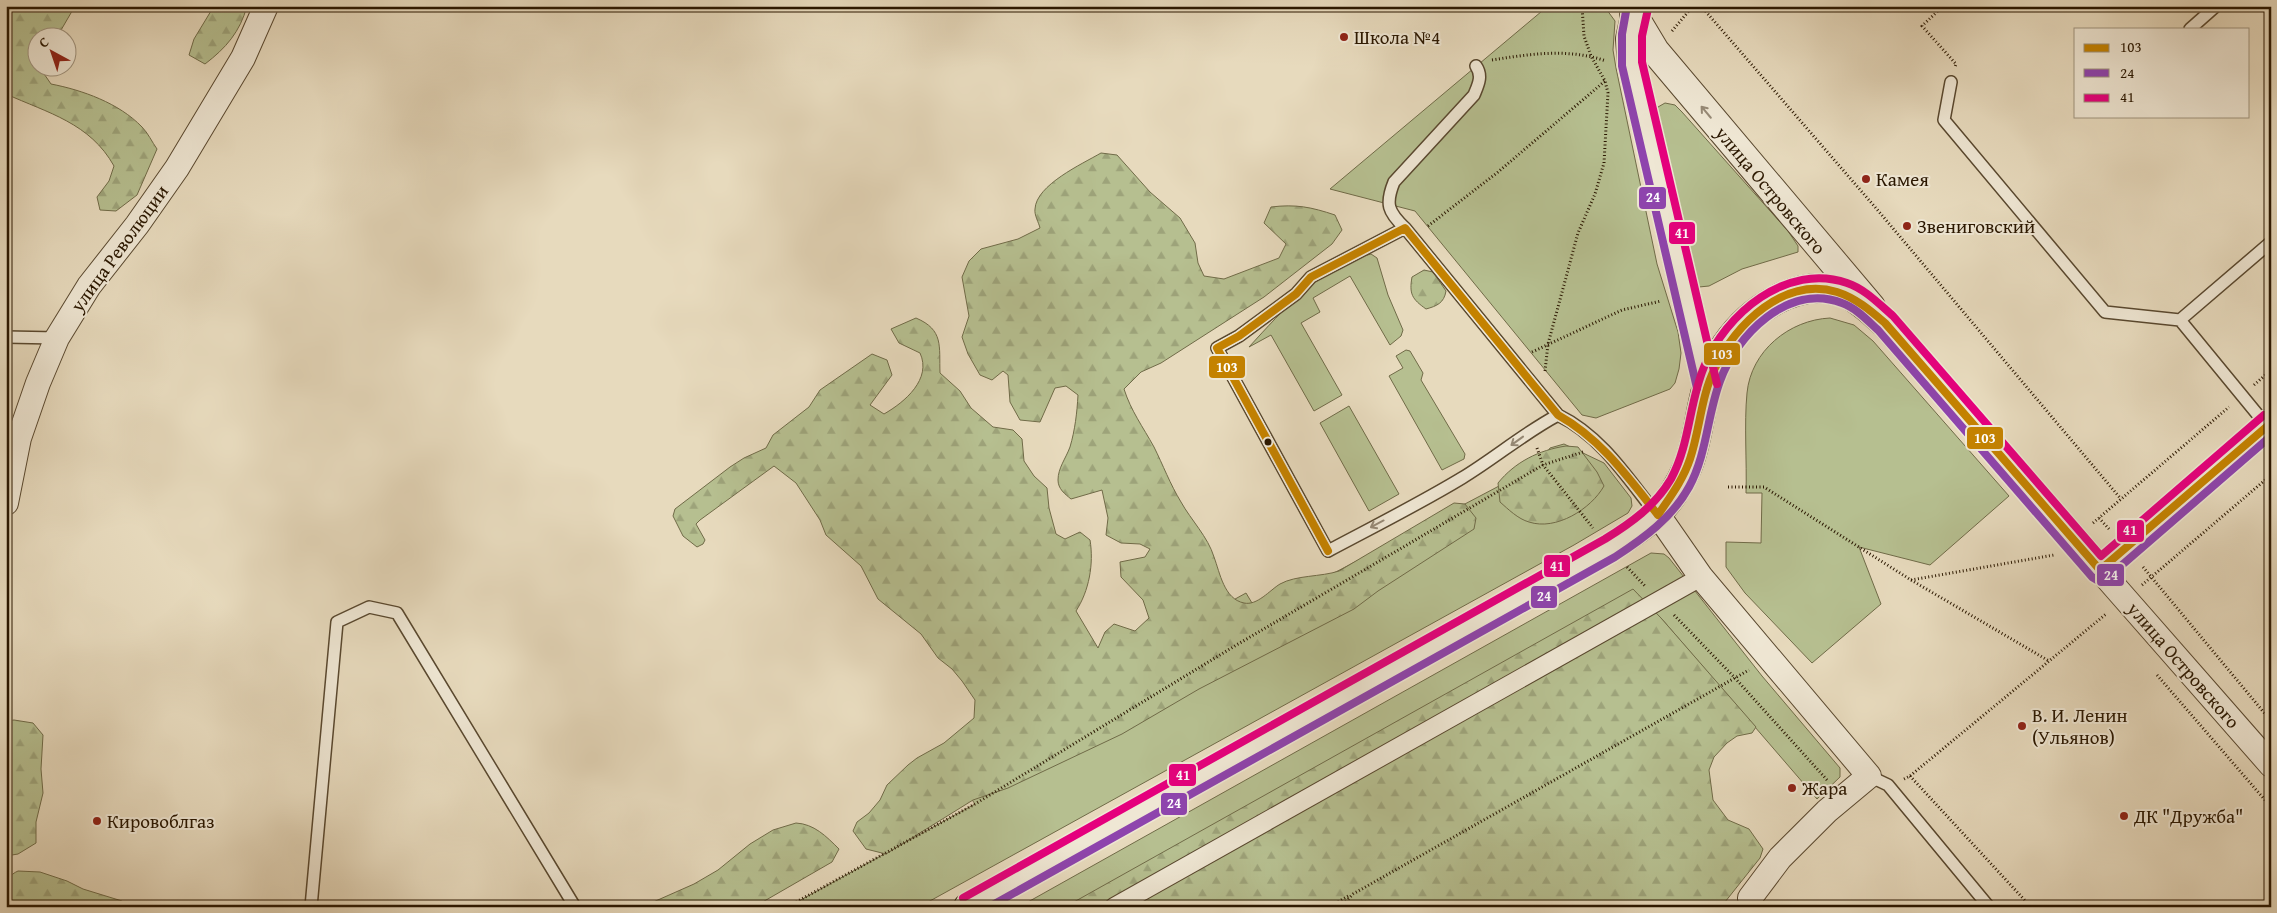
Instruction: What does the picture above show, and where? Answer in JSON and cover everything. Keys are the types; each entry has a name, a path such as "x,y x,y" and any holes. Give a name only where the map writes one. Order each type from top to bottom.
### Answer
{"main road":[{"name":"улица Островского","path":"1636,11 1655,51 1773,194 2100,570"},
{"path":"1636,11 1624,66 1707,386"},
{"path":"968,907 1610,548 1658,515 1671,497 1687,467 1707,386 1724,347 1741,326 1773,301 1804,290 1822,289 1842,292 1854,298 1885,323"},
{"path":"2100,570 2269,424"}],"street":[{"name":"улица Революции","path":"6,503 13,434 57,338 89,286 137,225 177,168 244,58 266,6"},
{"path":"1658,515 1701,577 1869,776 1842,798 1780,858 1748,904"},
{"name":"улица Островского","path":"2100,570 2271,764"},
{"path":"1114,907 1701,577"}],"lane":[{"path":"2191,28 2216,6"},
{"path":"1476,66 1480,71 1480,80 1474,95 1394,182 1388,195 1392,215 1405,228 1558,415 1591,435 1658,515"},
{"path":"1951,82 1944,120 2105,312 2180,320 2242,395 2269,424"},
{"path":"1405,228 1311,277 1296,294 1239,336 1217,348 1328,551 1462,478 1518,441 1535,427 1558,415"},
{"path":"2180,320 2271,242"},
{"path":"6,337 57,338"},
{"path":"311,907 337,622 369,607 397,613 575,907"},
{"path":"1869,776 1888,785 1989,907"}],"path":[{"path":"1538,392 1546,370 1548,344 1578,233 1595,194 1604,163 1608,93 1605,81 1591,56 1584,36 1582,6"},
{"path":"1655,51 1693,6"},
{"path":"1702,6 1875,207 2121,499"},
{"path":"1938,6 1940,9 1922,26 1956,64 1951,82"},
{"path":"1491,60 1561,53 1591,56 1624,66"},
{"path":"1428,226 1498,172 1624,66"},
{"path":"1532,352 1622,310 1668,300"},
{"path":"1911,580 2056,555 2271,370"},
{"path":"1535,427 1537,450 1543,465 1610,548 1735,678 1842,798"},
{"path":"788,907 975,804 1233,647 1543,465 1584,452"},
{"path":"2127,599 2271,475"},
{"path":"1728,487 1764,487 1911,580 2049,661"},
{"path":"2152,577 2271,721"},
{"path":"2031,907 1910,776 2105,615 2112,622"},
{"path":"1329,907 1768,658"},
{"path":"2156,674 2271,807"},
{"path":"1341,907 1353,894"}],"green space":[{"path":"6,6 75,6 62,28 28,28 28,78 47,78 51,84 100,99 122,111 142,127 157,149 137,195 116,211 100,210 97,197 109,181 114,166 104,151 93,139 67,121 6,94"},
{"path":"214,6 247,6 240,24 231,39 205,64 189,55 194,39"},
{"path":"1548,6 1604,6 1615,21 1613,50 1616,68 1657,264 1678,332 1681,353 1675,383 1670,389 1596,418 1582,415 1415,211 1330,189"},
{"path":"1665,103 1675,105 1682,112 1788,231 1798,246 1798,252 1742,269 1709,286 1699,287 1696,284 1656,113 1658,107"},
{"path":"1101,153 1117,155 1150,192 1180,218 1195,243 1198,263 1204,276 1224,279 1279,258 1286,244 1264,223 1271,207 1303,207 1335,215 1342,230 1332,244 1264,297 1161,363 1141,372 1124,389 1177,495 1208,542 1227,591 1237,601 1249,603 1258,600 1286,581 1339,571 1454,503 1465,504 1476,518 1474,529 1378,591 1354,609 1199,689 1122,734 1008,788 973,800 886,854 866,849 853,831 857,822 869,813 880,800 887,785 908,765 944,743 974,718 975,700 952,669 938,658 921,634 878,599 861,566 826,535 820,520 796,483 774,466 696,524 705,540 703,544 697,547 683,536 673,516 675,509 730,467 766,448 773,435 809,407 820,390 872,354 887,360 892,375 870,405 884,414 900,403 919,381 923,363 920,353 899,343 891,329 916,318 925,323 936,334 939,347 940,373 960,391 971,408 993,427 1013,430 1022,439 1024,461 1034,476 1047,488 1049,508 1056,534 1065,539 1080,532 1090,540 1091,568 1084,595 1076,611 1098,648 1105,632 1114,624 1135,631 1149,618 1143,600 1121,577 1120,562 1145,557 1150,549 1140,544 1121,543 1106,535 1108,518 1102,490 1071,499 1062,491 1058,483 1059,471 1070,447 1073,434 1078,395 1066,386 1055,388 1040,422 1020,420 1010,402 1008,375 1003,371 992,380 980,375 968,354 962,337 969,316 962,277 969,261 981,249 1018,239 1040,228 1035,209 1037,200 1043,192 1061,176"},
{"path":"1371,254 1377,258 1388,295 1403,330 1401,336 1390,345 1350,276 1313,298 1320,312 1301,323 1342,395 1314,411 1271,335 1249,347 1289,304 1319,279 1336,268"},
{"path":"1424,270 1433,272 1446,291 1444,298 1439,303 1426,309 1417,302 1411,292 1412,277"},
{"path":"1830,318 1854,325 1873,341 2009,496 1930,565 1859,547 1881,604 1812,663 1745,593 1726,567 1726,542 1761,543 1762,493 1746,493 1747,393 1750,378 1756,364 1764,351 1787,332 1815,320"},
{"path":"1406,350 1410,351 1423,373 1421,380 1465,454 1464,459 1442,470 1389,376 1403,368 1396,356"},
{"path":"1349,406 1399,494 1369,511 1320,423"},
{"path":"1564,444 1604,463 1631,498 1632,506 1628,513 1574,545 919,907 788,907 975,804 954,774 978,741 1246,593 1258,613 1537,466 1550,448"},
{"path":"1566,446 1578,447 1597,472 1604,486 1591,503 1561,521 1539,524 1521,519 1500,502 1498,483 1512,469 1537,454"},
{"path":"1651,553 1664,554 1669,558 1762,676 1840,768 1840,777 1817,799 1661,618 1065,907 1019,907"},
{"path":"1633,589 1661,618 1756,727 1752,733 1737,736 1727,743 1714,757 1709,770 1713,800 1728,820 1749,829 1763,849 1760,858 1721,907 1065,907"},
{"path":"14,720 33,723 43,735 41,769 43,793 36,822 36,843 18,854 6,856 6,721"},
{"path":"796,823 814,828 839,849 832,862 754,907 642,907 694,884 718,870 750,844 773,830"},
{"path":"18,871 40,872 67,881 83,889 122,901 128,907 6,907 7,882 9,877"}],"transit line":[{"name":"24","path":"1627,6 1622,34 1622,66 1697,388"},
{"name":"41","path":"1648,9 1642,36 1642,62 1717,384"},
{"name":"103","path":"1328,551 1217,348 1239,336 1296,294 1311,277 1405,228 1558,415 1588,435 1601,447 1625,473 1658,515"},
{"name":"41","path":"963,898 1624,527 1658,498 1671,479 1682,452 1699,381 1714,347 1743,312 1761,297 1781,286 1802,280 1824,278 1854,286 1877,302 1893,316 2101,556 2264,415"},
{"name":"103","path":"1658,515 1687,467 1710,379 1724,351 1735,335 1749,320 1781,297 1799,291 1818,289 1837,292 1857,301 1885,323 2100,570"},
{"name":"24","path":"989,907 1615,557 1647,535 1666,518 1689,487 1700,461 1720,381 1738,347 1751,331 1767,317 1784,307 1802,300 1822,298 1842,303 1857,311 1878,330 2092,577 2097,580 2107,578 2271,436"},
{"name":"103","path":"2100,570 2271,423"}],"place":[{"name":"Школа №4","path":"1344,37"},
{"name":"Камея","path":"1866,179"},
{"name":"Звениговский","path":"1907,226"},
{"name":"В. И. Ленин (Ульянов)","path":"2022,726"},
{"name":"Жара","path":"1792,788"},
{"name":"ДК \"Дружба\"","path":"2124,816"},
{"name":"Кировоблгаз","path":"97,821"}]}
